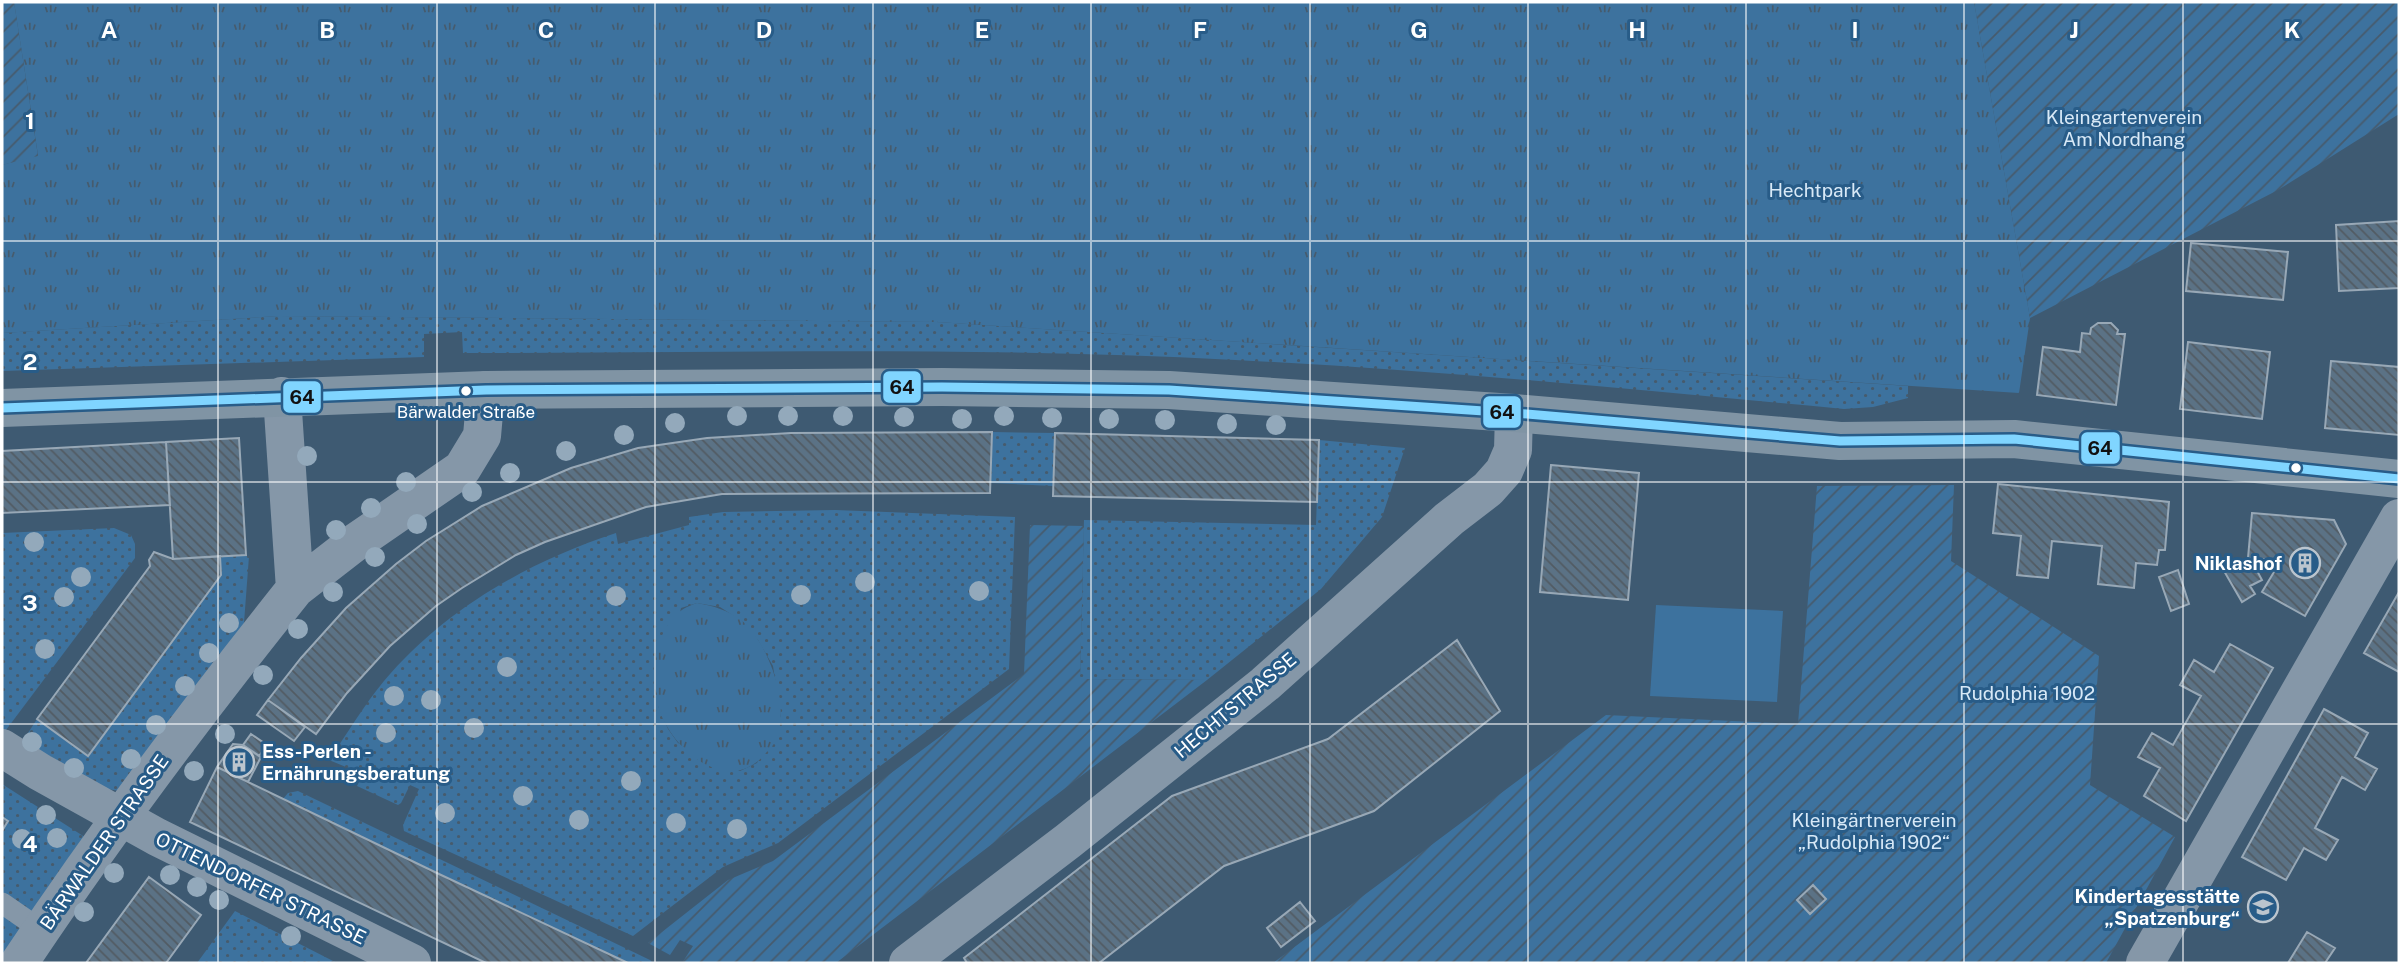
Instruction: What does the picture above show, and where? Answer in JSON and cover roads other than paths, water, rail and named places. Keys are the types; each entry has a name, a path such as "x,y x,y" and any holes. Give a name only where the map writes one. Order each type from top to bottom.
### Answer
{"street":[{"path":"2,408 486,390 915,387 1169,390 1514,413 1840,441 2014,439 2399,479"},
{"name":"BÄRWALDER STRASSE","path":"19,963 120,817 209,697 295,589 353,544 462,469 482,436 486,390"},
{"path":"282,396 295,589"},
{"name":"HECHTSTRASSE","path":"908,963 1068,841 1265,684 1449,519 1488,489 1504,471 1513,450 1514,413"},
{"path":"2145,963 2399,518"},
{"name":"OTTENDORFER STRASSE","path":"2,748 120,817 387,958"}],"lane":[{"path":"2,903 41,930"}],"place":[{"name":"Bärwalder Straße","path":"466,391"},
{"name":"Niklashof","path":"2305,563"},
{"name":"Ess-Perlen - Ernährungsberatung","path":"239,762"},
{"name":"Kindertagesstätte „Spatzenburg“","path":"2263,907"}],"park label":[{"name":"Kleingartenverein Am Nordhang","path":"2124,128"},
{"name":"Hechtpark","path":"1815,190"},
{"name":"Rudolphia 1902","path":"2027,693"},
{"name":"Kleingärtnerverein „Rudolphia 1902“","path":"1874,831"}]}
